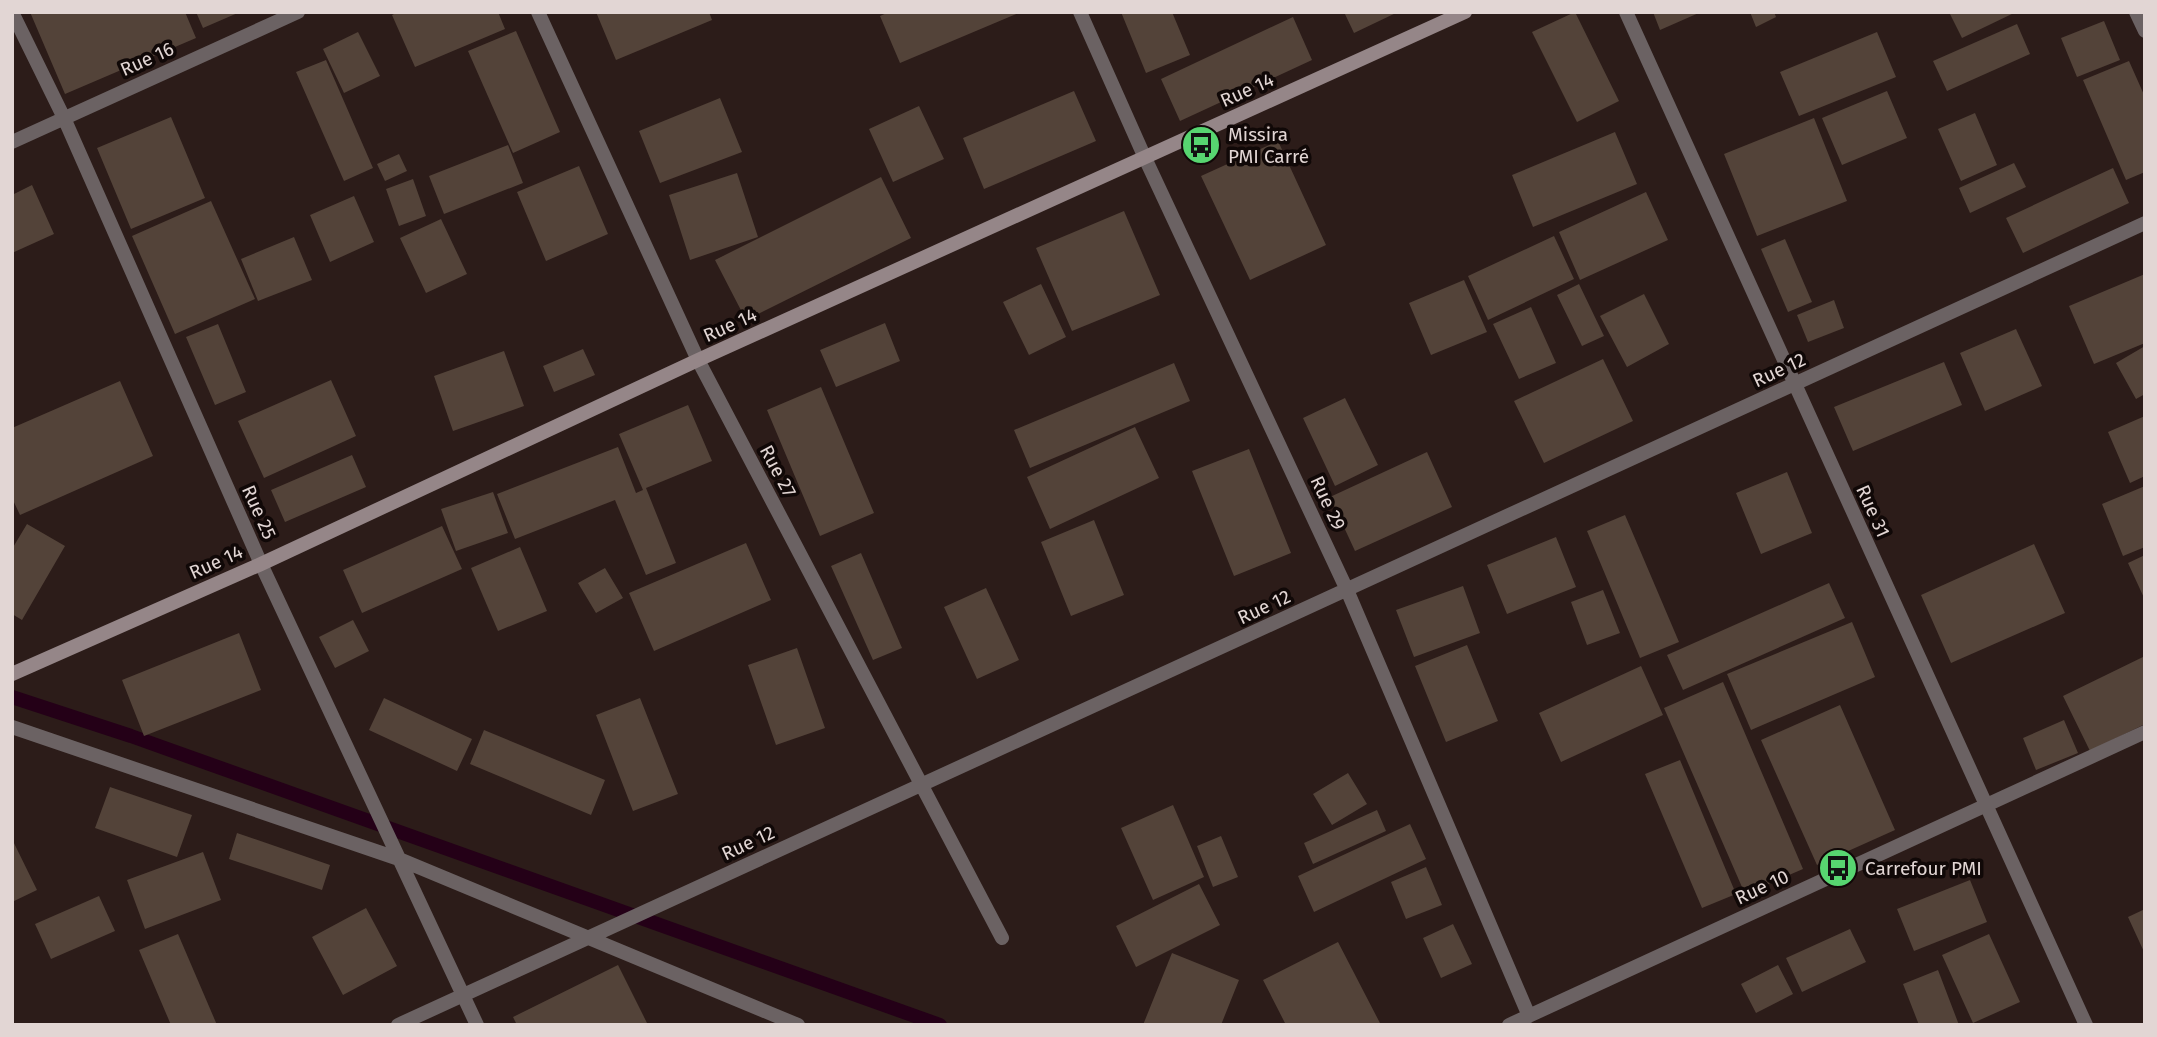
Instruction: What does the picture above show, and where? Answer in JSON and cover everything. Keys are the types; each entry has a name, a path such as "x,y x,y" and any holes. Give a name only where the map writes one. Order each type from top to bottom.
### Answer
{"street":[{"name":"Rue 25","path":"12,12 64,118 261,564 477,1025"},
{"name":"Rue 16","path":"12,142 298,12"},
{"name":"Rue 27","path":"538,12 698,360 1002,938"},
{"name":"Rue 29","path":"1080,12 1145,158 1347,590 1529,1016"},
{"name":"Rue 14","path":"12,674 261,564 698,360 1465,12"},
{"name":"Rue 31","path":"1626,12 2086,1025"},
{"path":"2136,12 2145,32"},
{"name":"Rue 12","path":"398,1025 2145,223"},
{"path":"12,727 399,859 590,936 798,1025"},
{"name":"Rue 10","path":"1509,1025 2145,732"}],"building":[{"path":"30,12 185,12 196,38 65,94"},
{"path":"196,12 240,12 203,28"},
{"path":"398,12 498,12 505,29 415,67 392,15"},
{"path":"596,12 709,12 712,20 616,60"},
{"path":"889,12 1021,12 900,63 880,16"},
{"path":"1121,12 1172,12 1190,55 1146,73"},
{"path":"1344,12 1398,12 1354,33"},
{"path":"1575,12 1619,101 1577,122 1532,32"},
{"path":"1653,12 1701,12 1660,30"},
{"path":"1750,12 1774,12 1776,17 1756,27"},
{"path":"1949,12 2016,12 1962,38"},
{"path":"1293,17 1312,60 1180,121 1161,79"},
{"path":"2104,21 2120,60 2077,77 2061,38"},
{"path":"2017,24 2030,54 1947,91 1933,61"},
{"path":"516,31 560,132 513,153 468,51"},
{"path":"358,32 380,76 344,93 323,49"},
{"path":"1877,32 1896,77 1799,116 1780,72"},
{"path":"326,60 373,168 344,181 296,72"},
{"path":"2129,61 2145,97 2145,172 2126,180 2083,80"},
{"path":"1074,91 1096,141 984,189 963,138"},
{"path":"1887,91 1907,138 1842,165 1822,118"},
{"path":"720,98 742,152 660,183 639,131"},
{"path":"919,106 944,159 893,182 869,129"},
{"path":"1975,113 1997,165 1961,181 1938,129"},
{"path":"171,117 205,198 131,229 97,148"},
{"path":"1814,118 1847,201 1757,236 1724,154"},
{"path":"1615,132 1637,184 1533,227 1512,175"},
{"path":"1278,141 1326,245 1250,280 1201,176"},
{"path":"508,145 523,183 444,214 429,176"},
{"path":"399,154 407,171 385,181 377,164"},
{"path":"2014,163 2026,187 1970,213 1959,188"},
{"path":"579,166 608,234 546,261 517,192"},
{"path":"2113,168 2129,203 2023,253 2006,218"},
{"path":"737,173 758,237 690,260 669,195"},
{"path":"881,177 911,238 746,320 715,260"},
{"path":"413,179 426,216 399,226 386,189"},
{"path":"32,185 54,234 12,253 12,195"},
{"path":"1646,192 1668,240 1580,280 1559,232"},
{"path":"354,196 374,242 330,262 310,215"},
{"path":"211,201 255,299 175,334 132,236"},
{"path":"1124,211 1160,295 1072,331 1036,248"},
{"path":"441,219 467,274 426,293 400,238"},
{"path":"1554,236 1574,279 1488,320 1468,276"},
{"path":"294,237 312,280 258,301 241,259"},
{"path":"1785,239 1812,302 1788,312 1761,249"},
{"path":"2145,274 2145,343 2094,364 2069,306"},
{"path":"1464,280 1487,332 1431,355 1409,303"},
{"path":"1041,284 1066,337 1029,355 1003,302"},
{"path":"1579,284 1604,336 1582,346 1557,295"},
{"path":"1644,294 1669,344 1627,367 1600,316"},
{"path":"1834,300 1844,328 1808,342 1797,315"},
{"path":"1531,307 1556,363 1519,379 1493,324"},
{"path":"885,323 900,361 836,387 820,350"},
{"path":"218,324 246,392 215,405 186,337"},
{"path":"2016,329 2042,386 1985,411 1960,353"},
{"path":"2145,346 2145,394 2136,399 2116,363"},
{"path":"583,349 595,375 554,392 543,366"},
{"path":"504,351 524,406 453,431 434,376"},
{"path":"1603,359 1633,421 1544,463 1514,401"},
{"path":"1944,362 1962,405 1853,451 1834,407"},
{"path":"1174,363 1190,401 1030,468 1014,430"},
{"path":"331,380 356,436 264,478 238,421"},
{"path":"120,381 153,456 20,515 12,498 12,428"},
{"path":"821,387 874,513 820,536 767,410"},
{"path":"1345,398 1378,465 1335,486 1303,418"},
{"path":"688,405 712,461 646,488 676,563 646,575 615,500 515,539 497,494 618,447 636,493 643,490 619,434"},
{"path":"2145,416 2145,476 2130,483 2108,432"},
{"path":"1135,427 1159,478 1050,529 1027,477"},
{"path":"1249,449 1291,553 1234,576 1192,471"},
{"path":"1427,452 1452,507 1355,551 1330,497"},
{"path":"352,455 366,487 285,522 271,490"},
{"path":"1787,472 1812,533 1761,554 1736,493"},
{"path":"2145,486 2145,547 2123,556 2102,504"},
{"path":"493,492 508,533 456,551 441,509"},
{"path":"1625,515 1679,642 1640,658 1587,531"},
{"path":"1094,520 1124,595 1071,616 1041,542"},
{"path":"27,524 65,546 22,620 12,614 12,549"},
{"path":"442,526 462,569 362,613 343,570"},
{"path":"1556,537 1576,587 1507,614 1487,565"},
{"path":"746,543 771,600 654,651 629,593"},
{"path":"2034,544 2065,613 1951,663 1921,595"},
{"path":"520,547 547,611 498,631 471,568"},
{"path":"861,553 902,648 873,660 831,566"},
{"path":"2145,555 2145,600 2128,563"},
{"path":"605,568 623,598 596,613 578,583"},
{"path":"1829,583 1845,618 1683,690 1667,655"},
{"path":"1463,586 1480,633 1414,657 1396,610"},
{"path":"986,588 1019,660 977,679 944,607"},
{"path":"1603,590 1620,633 1587,645 1571,602"},
{"path":"353,620 369,651 335,668 319,637"},
{"path":"1852,622 1875,677 1751,730 1727,674"},
{"path":"239,633 261,690 144,736 122,680"},
{"path":"1467,645 1498,721 1446,742 1415,666"},
{"path":"797,648 825,728 776,745 748,665"},
{"path":"2145,656 2145,724 2090,751 2063,696"},
{"path":"1641,666 1663,715 1561,762 1539,713"},
{"path":"1723,682 1803,869 1745,894 1664,708"},
{"path":"384,698 472,739 457,771 369,730"},
{"path":"640,698 678,794 633,811 596,715"},
{"path":"1840,705 1895,830 1817,865 1761,740"},
{"path":"2064,720 2078,753 2036,770 2023,738"},
{"path":"484,730 605,780 591,815 470,764"},
{"path":"1680,760 1736,894 1702,908 1645,774"},
{"path":"1348,773 1367,804 1332,825 1313,794"},
{"path":"110,787 192,815 177,857 95,828"},
{"path":"1173,805 1204,877 1153,900 1121,828"},
{"path":"1377,810 1386,831 1313,864 1304,843"},
{"path":"1410,824 1426,859 1314,912 1298,876"},
{"path":"237,833 330,865 322,890 229,859"},
{"path":"1221,836 1238,877 1213,887 1197,846"},
{"path":"12,839 37,890 12,902"},
{"path":"203,852 221,900 145,929 127,880"},
{"path":"1426,867 1442,905 1406,919 1391,882"},
{"path":"1970,880 1987,922 1914,951 1897,909"},
{"path":"1199,884 1220,925 1136,967 1116,926"},
{"path":"99,896 115,931 51,959 35,924"},
{"path":"366,908 397,966 343,995 312,937"},
{"path":"2145,909 2145,954 2128,917"},
{"path":"1453,924 1472,964 1441,978 1423,938"},
{"path":"1850,929 1866,962 1802,992 1786,958"},
{"path":"178,934 217,1025 171,1025 139,950"},
{"path":"1989,934 2020,1002 1973,1023 1942,955"},
{"path":"1338,942 1381,1025 1286,1025 1263,980"},
{"path":"1172,953 1239,980 1221,1025 1143,1025"},
{"path":"618,965 648,1025 517,1025 513,1017"},
{"path":"1778,965 1793,994 1756,1013 1741,984"},
{"path":"1938,970 1959,1025 1919,1025 1903,984"}],"waterway":[{"path":"12,697 131,736 940,1025"}],"place":[{"name":"Missira PMI Carré","path":"1201,145"},
{"name":"Carrefour PMI","path":"1838,868"}]}
